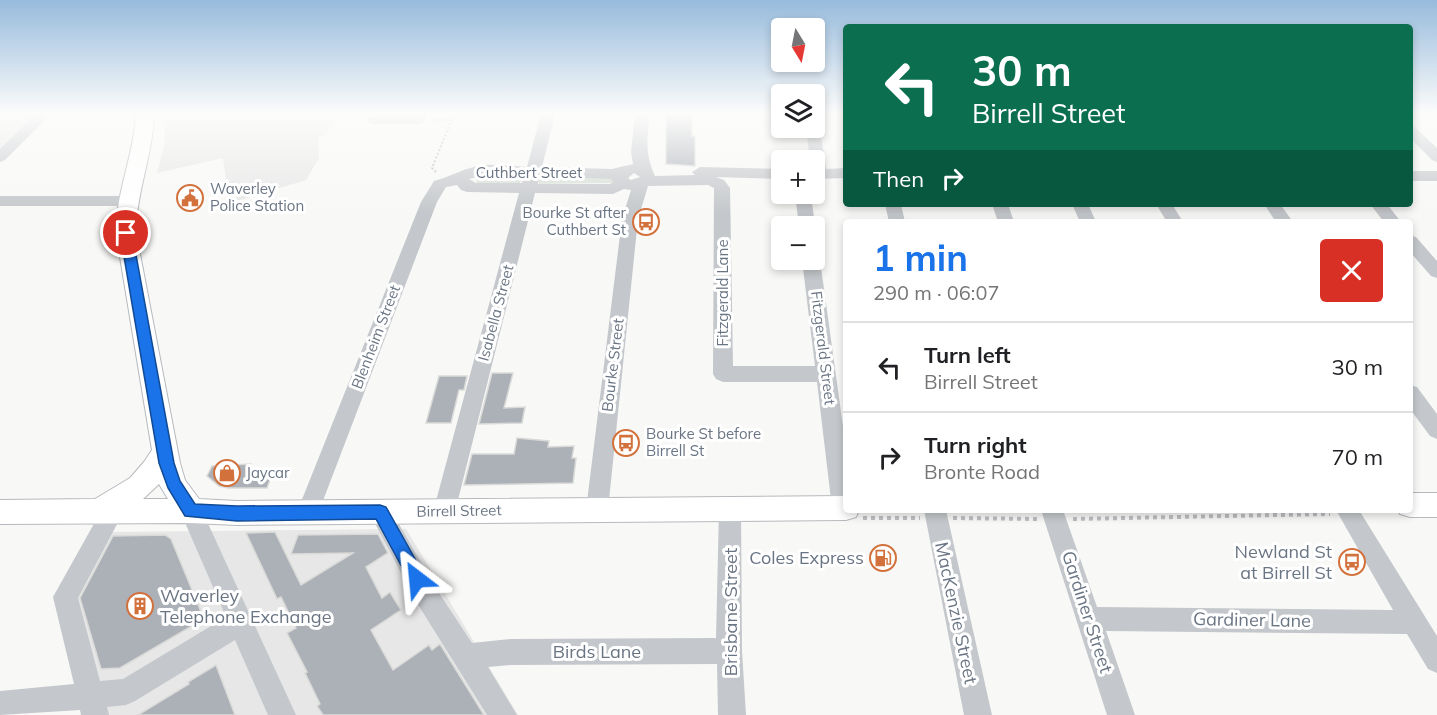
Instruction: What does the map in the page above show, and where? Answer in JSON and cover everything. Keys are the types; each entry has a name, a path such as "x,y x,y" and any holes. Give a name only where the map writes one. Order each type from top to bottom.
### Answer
{"main road":[{"path":"142,147 127,201 126,233 165,450 173,484 190,511"},
{"path":"106,511 133,493 147,480 159,466 165,450"},
{"path":"1413,505 1437,505"},
{"name":"Birrell Street","path":"0,512 190,511 237,513 843,508"}],"street":[{"name":"Isabella Street","path":"444,512 539,147"},
{"name":"Bourke Street","path":"597,510 634,177 639,147"},
{"path":"825,174 843,173"},
{"name":"Cuthbert Street","path":"453,180 467,187 530,181 614,189 634,177 771,174"},
{"path":"1413,176 1437,176"},
{"name":"Fitzgerald Lane","path":"634,177 709,180 718,183 722,188 723,374 826,374"},
{"name":"Blenheim Street","path":"308,512 429,202 440,184 453,180"},
{"path":"0,201 127,201"},
{"path":"1380,207 1390,219"},
{"path":"1413,244 1437,272"},
{"name":"Fitzgerald Street","path":"813,270 843,501"},
{"path":"1413,397 1437,430"},
{"name":"Brisbane Street","path":"730,510 729,651 732,715"},
{"path":"92,706 65,597 106,511"},
{"path":"190,511 282,715"},
{"path":"380,512 426,595 503,715"},
{"name":"MacKenzie Street","path":"936,513 978,715"},
{"name":"Gardiner Street","path":"1053,513 1121,715"},
{"path":"1349,513 1437,660"},
{"name":"Gardiner Lane","path":"1090,619 1414,622"},
{"path":"0,704 92,706 126,692 241,622"},
{"name":"Birds Lane","path":"464,657 511,652 729,651"}],"path":[{"path":"440,147 432,168 453,180"}],"shaded area":[{"path":"163,147 318,147 319,158 306,180 230,203 229,179 226,179 223,158 157,173"},
{"path":"484,175 521,175 524,178 519,184 477,184 476,178"},
{"path":"612,176 613,183 539,184 539,177"},
{"path":"406,529 518,715 103,715 70,591 110,532"}],"building":[{"path":"666,147 695,147 695,166 666,164"},
{"path":"492,373 513,373 504,408 525,407 522,423 479,424"},
{"path":"439,376 467,376 464,390 459,390 451,423 426,423"},
{"path":"517,438 549,441 548,447 574,446 572,458 576,458 573,483 464,485 472,454 514,454"},
{"path":"251,464 247,475 272,474 267,488 228,488 219,486 207,476 212,466"},
{"path":"275,532 301,585 353,553 291,554 298,535 378,534 388,553 366,567 382,598 390,592 401,610 371,630 393,670 429,645 432,650 440,644 484,715 323,715 317,706 320,704 305,673 307,672 287,633 296,628 281,597 277,599 246,533"},
{"path":"165,535 171,539 204,619 120,668 101,669 80,598 113,536"},
{"path":"216,665 235,715 138,715 189,684 188,682"}],"place":[{"name":"Waverley Police Station","path":"190,198"},
{"name":"Bourke St after Cuthbert St","path":"646,222"},
{"name":"Bourke St before Birrell St","path":"626,443"},
{"name":"Jaycar","path":"227,473"},
{"name":"Coles Express","path":"883,558"},
{"name":"Newland St at Birrell St","path":"1352,562"},
{"name":"Waverley Telephone Exchange","path":"140,606"}],"route":[{"path":"126,233 158,423 167,463 173,484 190,511 380,512 417,579"}]}
